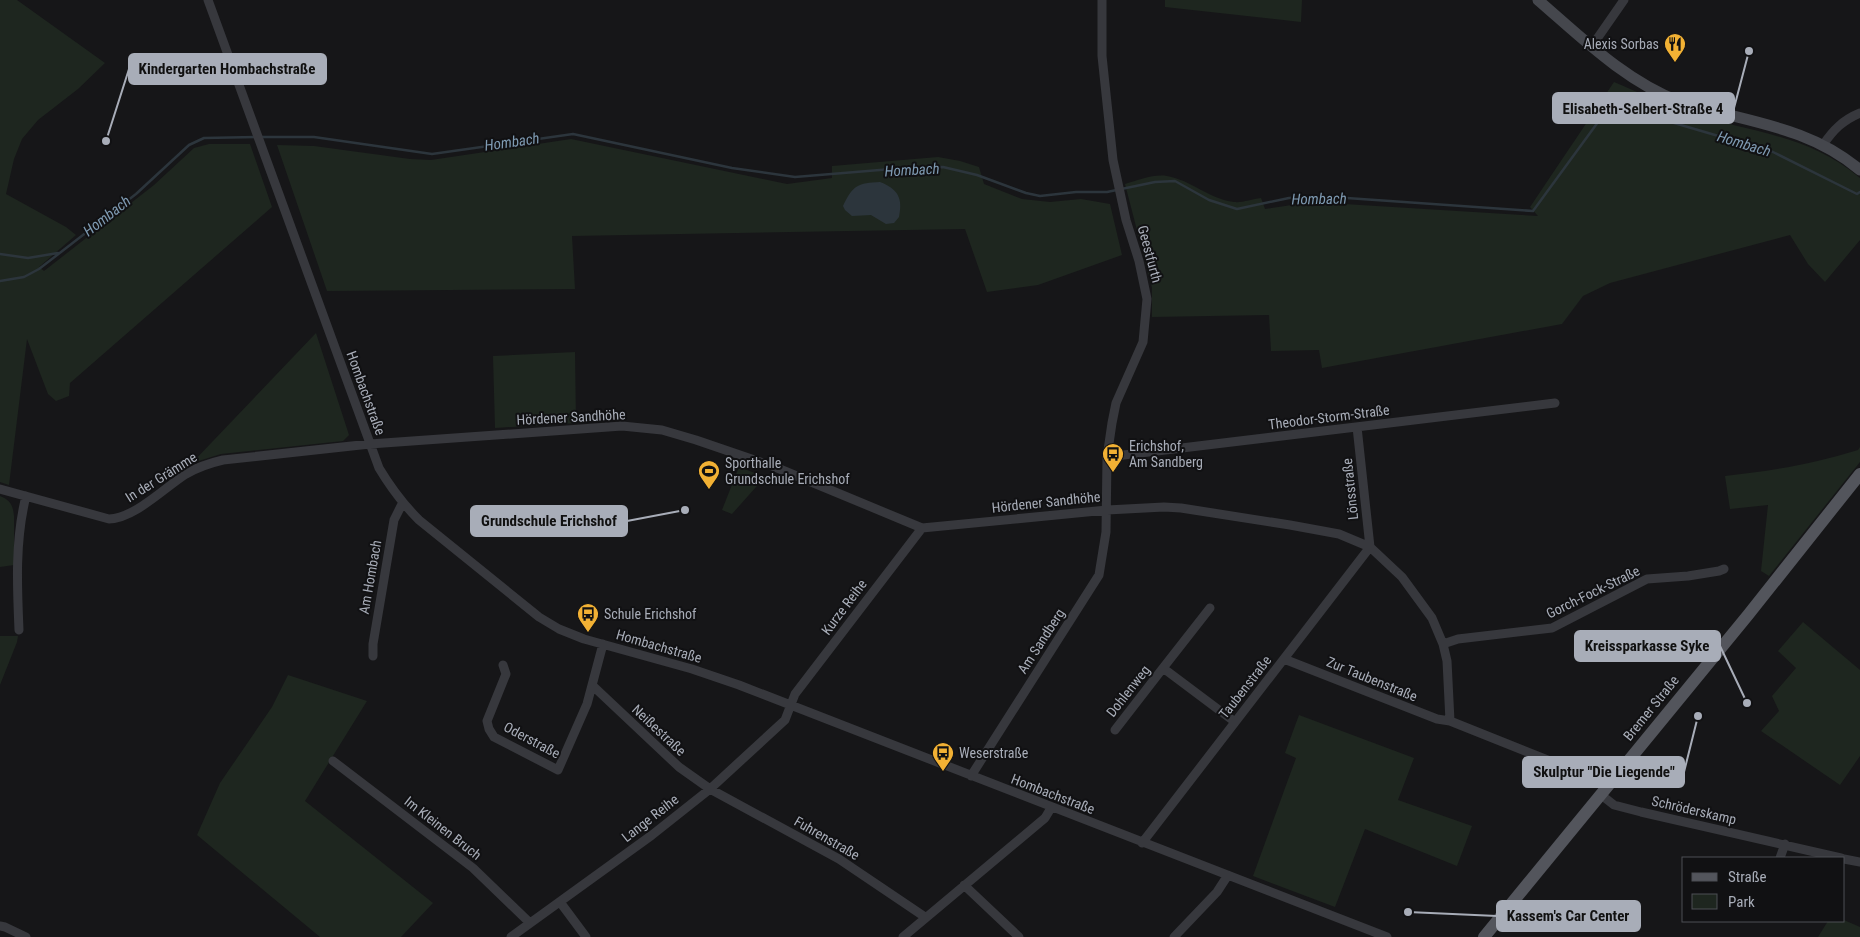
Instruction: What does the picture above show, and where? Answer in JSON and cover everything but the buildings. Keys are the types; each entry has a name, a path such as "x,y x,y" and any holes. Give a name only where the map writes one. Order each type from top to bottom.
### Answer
{"main road":[{"path":"1538,0 1629,75 1658,93 1681,102 1795,132 1822,145 1851,162 1860,170"},
{"name":"Bremer Straße","path":"1484,937 1748,615 1860,474"}],"street":[{"name":"Hombachstraße","path":"208,0 379,468 402,504 419,520 559,629 584,639 692,669 791,705 1051,808 1228,875 1363,933 1387,937"},
{"name":"Geestfurth","path":"1102,0 1102,56 1106,103 1118,186 1139,261 1147,299 1143,342 1116,403 1108,458 1107,510"},
{"path":"1592,46 1624,0"},
{"path":"1822,145 1839,125 1849,117 1860,113"},
{"name":"Theodor-Storm-Straße","path":"1108,458 1555,403"},
{"name":"Hördener Sandhöhe","path":"370,444 622,426 662,430 775,467 922,528 1107,510 1164,507 1181,508 1339,534 1370,547 1402,577 1432,618 1443,644 1447,661 1450,721"},
{"name":"Lönsstraße","path":"1357,427 1370,547"},
{"name":"In der Grämme","path":"0,489 109,519 117,519 152,498 187,473 208,464 223,460 370,444"},
{"path":"19,630 18,542 20,519 26,496"},
{"name":"Am Hombach","path":"373,656 373,644 394,520 402,504"},
{"name":"Am Sandberg","path":"971,776 1099,576 1106,532 1107,510"},
{"name":"Kurze Reihe","path":"791,705 795,694 922,528"},
{"name":"Taubenstraße","path":"1142,843 1370,547"},
{"name":"Gorch-Fock-Straße","path":"1443,644 1458,639 1552,628 1648,580 1688,576 1724,569"},
{"name":"Dohlenweg","path":"1115,730 1210,608"},
{"name":"Oderstraße","path":"503,665 506,674 487,721 489,729 494,737 558,770 587,704 603,644"},
{"name":"Zur Taubenstraße","path":"1284,659 1437,720 1450,721"},
{"path":"1163,668 1235,722"},
{"name":"Neißestraße","path":"593,686 679,767 710,789"},
{"name":"Lange Reihe","path":"511,937 652,835 710,789 785,720 791,705"},
{"path":"1450,721 1604,789"},
{"name":"Im Kleinen Bruch","path":"333,761 473,868 530,924"},
{"name":"Fuhrenstraße","path":"710,789 840,859 925,918"},
{"name":"Schröderskamp","path":"1604,789 1614,805 1786,844 1835,857"},
{"path":"903,937 1045,818 1051,808"},
{"path":"1780,857 1786,844"},
{"name":"Schröderskamp","path":"1845,860 1860,862"},
{"path":"1174,937 1217,892 1228,875"},
{"path":"964,886 1019,937"},
{"path":"560,902 586,937"},
{"path":"0,926 26,937"}],"green space":[{"path":"0,0 17,0 105,63 78,89 38,120 22,139 14,159 6,194 66,227 76,235 39,267 44,271 154,185 194,148 209,144 250,144 272,207 70,383 69,396 56,401 48,394 27,339 9,485 0,482"},
{"path":"1165,0 1302,0 1301,22 1165,7"},
{"path":"1614,82 1659,101 1710,119 1798,143 1819,151 1839,163 1860,178 1860,240 1825,282 1808,264 1790,235 1610,283 1583,296 1562,324 1322,368 1319,350 1271,351 1269,315 1152,317 1152,288 1125,184 1151,177 1167,176 1184,181 1208,194 1225,200 1237,202 1261,198 1265,209 1312,202 1538,216 1530,207"},
{"path":"571,139 787,184 832,178 832,166 938,157 960,161 979,167 984,184 1022,199 1050,202 1081,199 1110,204 1122,255 1038,285 987,292 965,229 572,236 575,289 327,291 277,145 314,146 410,159 431,160"},
{"path":"316,333 349,435 343,441 221,454 192,463"},
{"path":"575,352 576,423 495,428 493,356"},
{"path":"1860,447 1860,462 1769,576 1761,571 1768,505 1730,509 1725,476 1808,463 1858,450"},
{"path":"739,467 765,477 732,514 722,510"},
{"path":"0,496 9,501 14,512 14,565 0,567"},
{"path":"1803,622 1860,670 1860,756 1840,785 1761,731 1779,711 1772,696 1796,668 1778,651"},
{"path":"0,636 18,636 0,685"},
{"path":"288,675 367,701 305,801 433,903 401,937 320,937 197,835 220,783 272,707"},
{"path":"1299,715 1414,758 1398,800 1472,826 1457,866 1365,829 1335,907 1253,876 1296,758 1285,753"},
{"path":"1845,920 1860,927 1860,937 1818,937 1827,922 1845,922"}],"shaded area":[{"path":"880,182 891,188 898,195 900,204 899,217 894,223 886,224 871,215 852,216 845,210 843,206 853,189 861,184"}],"waterway":[{"name":"Hombach","path":"261,137 314,137 432,154 573,134 732,168 795,177 904,168 943,167 977,175 1026,193 1040,196 1076,192 1107,192 1155,182 1175,181 1209,200 1237,209 1289,198 1318,196 1533,211 1601,118 1623,108 1773,152 1857,194 1860,192"},
{"name":"Hombach","path":"0,281 24,277 39,269 136,194 189,145 204,138 256,137"},
{"path":"0,254 28,258 58,253"}],"place":[{"name":"Elisabeth-Selbert-Straße 4","path":"1749,51"},
{"name":"Alexis Sorbas","path":"1675,63"},
{"name":"Kindergarten Hombachstraße","path":"106,141"},
{"name":"Erichshof, Am Sandberg","path":"1113,473"},
{"name":"Sporthalle Grundschule Erichshof","path":"709,490"},
{"name":"Grundschule Erichshof","path":"685,510"},
{"name":"Schule Erichshof","path":"588,633"},
{"name":"Kreissparkasse Syke","path":"1747,703"},
{"name":"Skulptur \"Die Liegende\"","path":"1698,716"},
{"name":"Weserstraße","path":"943,772"},
{"name":"Kassem's Car Center","path":"1408,912"}]}
